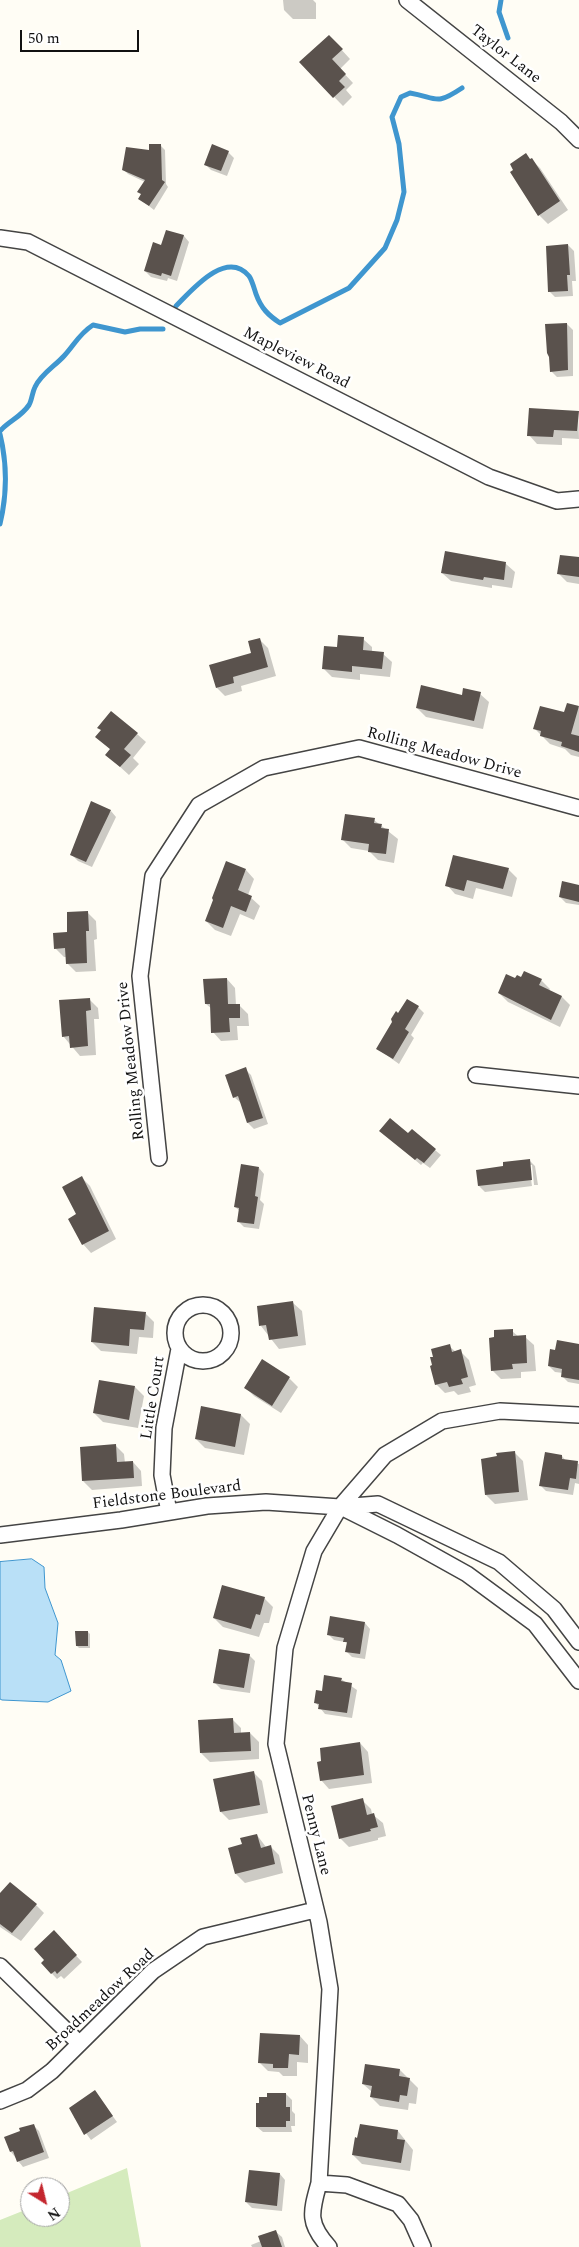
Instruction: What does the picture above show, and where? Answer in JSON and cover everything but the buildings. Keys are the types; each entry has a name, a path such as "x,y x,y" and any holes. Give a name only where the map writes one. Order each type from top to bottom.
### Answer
{"street":[{"name":"Taylor Lane","path":"407,0 561,122 579,140"},
{"name":"Mapleview Road","path":"0,238 28,242 489,477 557,500 579,499"},
{"name":"Rolling Meadow Drive","path":"159,1158 140,976 153,876 199,805 264,768 359,748 579,808"},
{"path":"476,1075 579,1086"},
{"name":"Little Court","path":"169,1512 162,1475 164,1428 179,1349"},
{"name":"Penny Lane","path":"329,2247 317,2234 311,2212 319,2183 330,1989 316,1910 276,1744 285,1648 314,1551 340,1507 385,1454 442,1422 500,1411 579,1415"},
{"name":"Fieldstone Boulevard","path":"0,1535 207,1506 266,1502 340,1507 378,1504 499,1562 554,1609 579,1642"},
{"name":"Fieldstone Boulevard","path":"340,1507 397,1535 467,1574 535,1624 579,1681"},
{"name":"Broadmeadow Road","path":"0,2101 27,2090 52,2071 153,1972 203,1937 316,1910"},
{"path":"0,1966 79,2043"},
{"path":"319,2183 347,2186 398,2204 411,2220 423,2247"}],"green space":[{"path":"127,2168 141,2247 0,2247 0,2220 20,2212 20,2227 70,2227 70,2192"}],"water":[{"path":"32,1559 44,1567 45,1588 58,1623 55,1655 61,1660 71,1691 48,1702 2,1700 0,1699 0,1562"}],"waterway":[{"path":"501,0 499,12 508,38"},
{"path":"176,306 200,282 220,269 230,267 240,269 249,276 263,307 268,314 280,323 349,288 385,248 397,220 404,192 399,144 392,117 401,97 410,93 441,99 462,88"},
{"path":"0,431 26,409 41,378 64,356 77,339 93,325 125,332 140,329 163,329"},
{"path":"0,434 4,456 5,479 4,502 0,524"}]}
